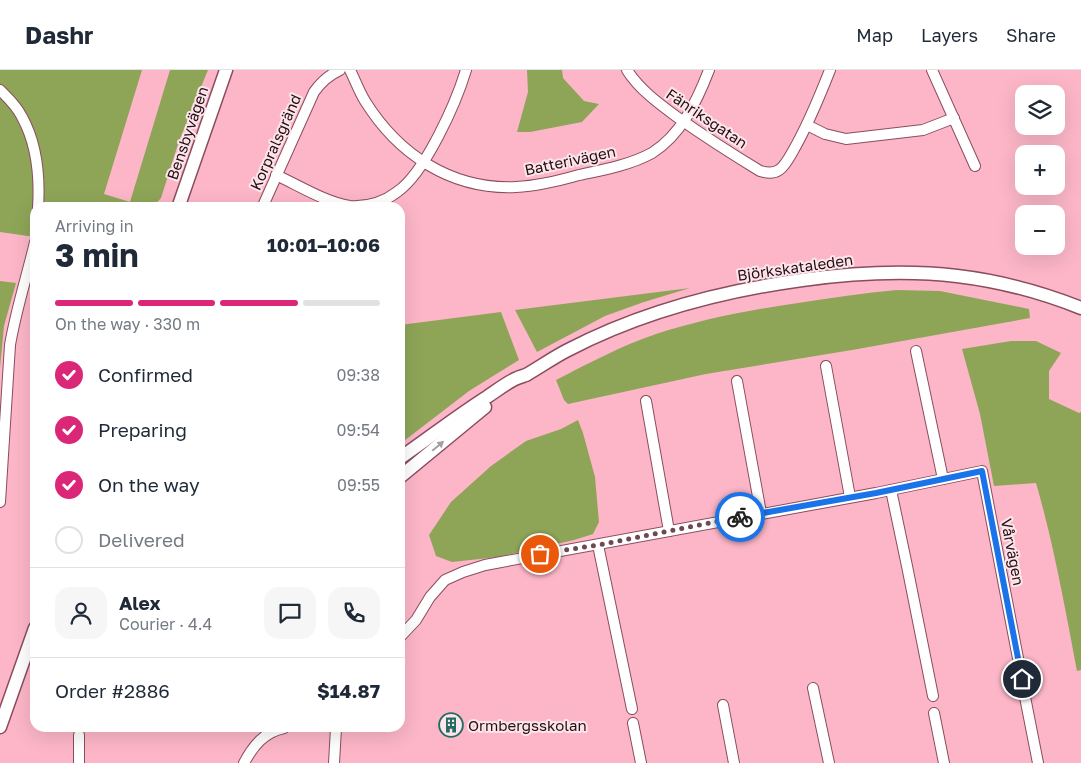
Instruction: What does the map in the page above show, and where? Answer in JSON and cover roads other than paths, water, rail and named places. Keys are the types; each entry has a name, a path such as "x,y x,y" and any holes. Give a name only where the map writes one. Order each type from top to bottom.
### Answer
{"main road":[{"name":"Bensbyvägen","path":"180,202 226,70"},
{"name":"Björkskataleden","path":"405,454 474,405 515,379 526,375 568,350 603,333 645,317 745,289 824,277 917,273 958,276 1012,286 1053,297 1081,308"},
{"name":"Björkskataleden","path":"405,473 526,375"},
{"path":"0,727 30,642"}],"street":[{"name":"Korpralsgränd","path":"265,202 314,92 329,76 340,70"},
{"name":"Batterivägen","path":"350,70 364,100 379,122 388,133 423,162 441,172 475,183 502,187 529,186 604,170 654,152 673,136 684,122 709,70"},
{"path":"378,202 396,193 408,183 423,162 444,126 466,70"},
{"name":"Fänriksgatan","path":"627,70 643,90 661,105 705,137 766,173 772,173 780,169 791,155 807,125"},
{"path":"830,70 807,125 825,134 846,139 923,130 954,118"},
{"path":"932,70 975,166"},
{"path":"0,90 19,112 33,145 38,173 38,202"},
{"path":"276,175 334,202"},
{"path":"0,502 10,345 30,264"},
{"path":"916,351 942,479"},
{"path":"826,366 850,497"},
{"path":"737,381 761,514"},
{"path":"646,402 669,531"},
{"name":"Vårvägen","path":"405,632 416,620 430,597 445,580 462,572 485,565 891,490 982,471 1022,679"},
{"path":"891,490 932,696"},
{"path":"598,545 632,709"},
{"path":"813,688 829,763"},
{"path":"1025,697 1038,763"},
{"path":"723,705 734,763"},
{"path":"934,713 944,763"},
{"path":"633,723 641,763"},
{"path":"244,763 250,751 264,736 271,732"},
{"path":"334,763 336,732"},
{"path":"78,735 79,763"}],"place":[{"name":"Ormbergsskolan","path":"451,725"}]}
